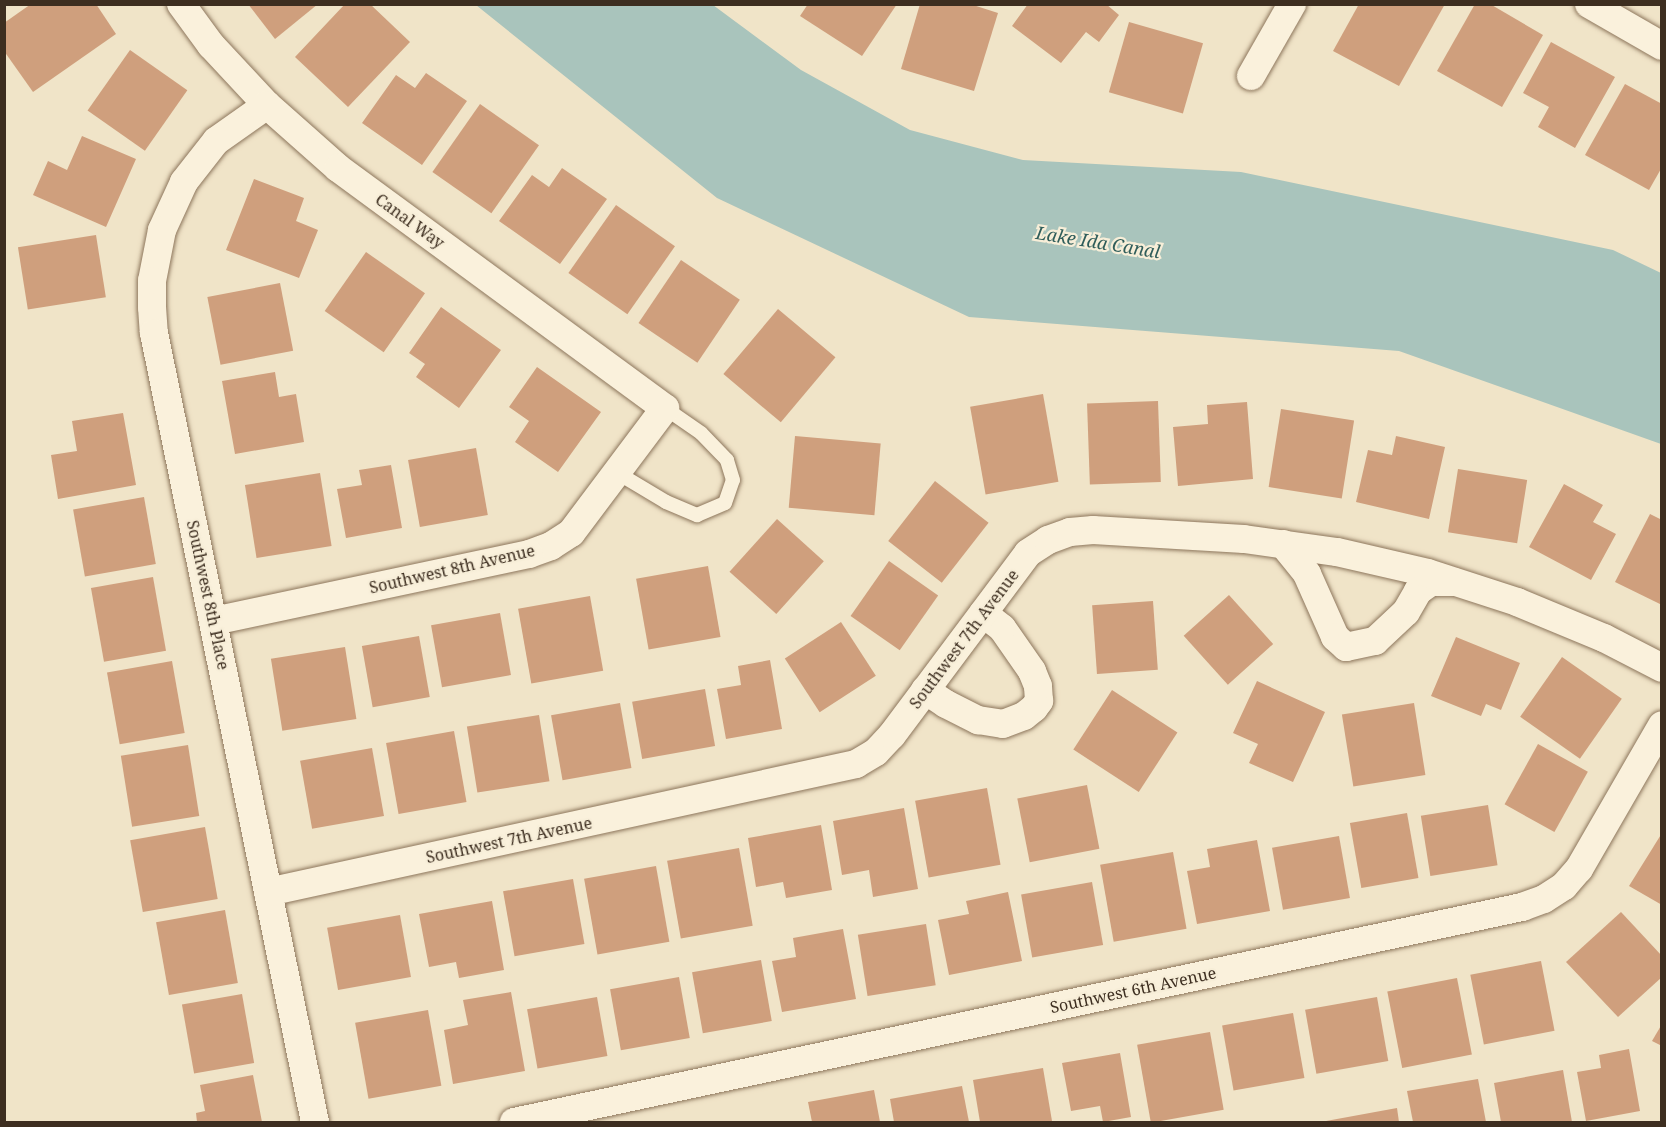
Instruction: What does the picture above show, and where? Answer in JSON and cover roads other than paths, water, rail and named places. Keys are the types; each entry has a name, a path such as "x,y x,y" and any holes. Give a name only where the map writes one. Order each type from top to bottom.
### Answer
{"street":[{"name":"Canal Way","path":"181,4 212,45 267,105 338,168 665,408"},
{"path":"1251,76 1292,4"},
{"path":"1589,4 1662,46"},
{"name":"Southwest 8th Place","path":"267,105 216,141 184,182 162,230 152,281 154,333 315,1122"},
{"name":"Southwest 8th Avenue","path":"213,621 529,554 551,546 571,532 665,408"},
{"name":"Southwest 7th Avenue","path":"268,892 856,764 884,744 1028,554 1048,540 1070,532 1093,530 1221,537 1337,552 1454,582 1517,602 1604,638 1662,668"},
{"path":"1283,544 1307,574 1335,637 1346,647 1375,642 1406,612 1418,591 1431,582 1454,582"},
{"path":"925,690 946,704 987,721 1003,724 1024,716 1034,708 1039,701 1038,686 1032,671 1002,628 983,613"},
{"name":"Southwest 6th Avenue","path":"514,1122 1522,907 1554,893 1579,869 1662,725"}],"lane":[{"path":"616,472 666,502 698,515 725,503 733,480 727,460 701,433 665,408"}],"water":[{"name":"Lake Ida Canal","path":"476,5 713,5 801,70 910,130 1023,160 1241,172 1613,250 1661,273 1661,444 1399,351 969,317 717,198"}]}
